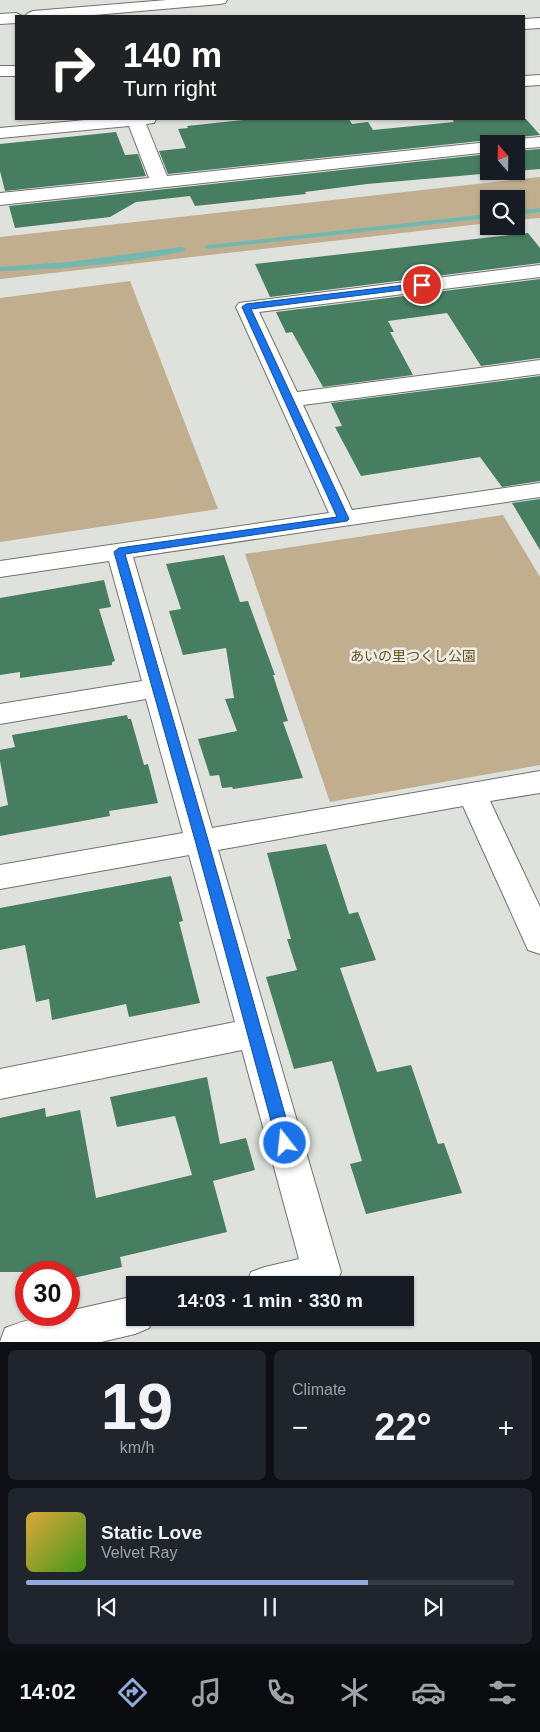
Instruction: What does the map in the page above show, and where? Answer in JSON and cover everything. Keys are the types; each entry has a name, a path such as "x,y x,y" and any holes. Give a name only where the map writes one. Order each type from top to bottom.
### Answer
{"street":[{"path":"41,15 90,9 220,0"},
{"path":"0,19 15,18"},
{"path":"525,24 540,23"},
{"path":"0,71 15,71"},
{"path":"525,82 540,80"},
{"path":"0,133 130,120"},
{"path":"140,120 160,182"},
{"path":"525,143 540,142"},
{"path":"0,199 480,148"},
{"path":"344,519 246,307 540,271"},
{"path":"289,400 540,367"},
{"path":"0,569 540,490"},
{"path":"119,552 202,840 253,1033 322,1272 304,1276"},
{"path":"0,714 158,688"},
{"path":"0,877 540,782"},
{"path":"472,794 540,941"},
{"path":"0,1084 253,1033"},
{"path":"19,1342 126,1317"}],"green space":[{"path":"540,177 540,218 525,219 525,190 480,190 480,224 0,279 0,237"},
{"path":"130,281 218,509 0,542 0,298"},
{"name":"あいの里つくし公園","path":"503,515 540,577 540,765 330,802 245,554"}],"building":[{"path":"526,119 540,135 480,135 480,141 168,174 159,151 186,148 178,129 188,128 187,126 243,120 350,120 352,124 368,122 373,130 454,122 453,120"},
{"path":"116,132 125,155 138,154 146,176 5,191 0,171 0,144"},
{"path":"540,149 540,169 525,170 525,150"},
{"path":"480,155 480,174 367,184 305,192 306,194 195,206 190,196 136,202 110,217 15,228 9,206"},
{"path":"528,233 540,248 540,263 270,297 255,264 510,235 525,235"},
{"path":"540,279 540,358 481,366 447,313 388,321 394,332 390,332 413,375 323,387 292,332 286,333 276,312"},
{"path":"540,376 540,481 502,487 480,457 361,476 335,427 342,426 331,403"},
{"path":"540,499 540,550 512,503"},
{"path":"224,555 240,602 248,601 275,675 273,675 288,721 283,722 303,778 233,789 232,787 222,788 219,775 210,776 198,739 237,731 225,699 234,698 226,648 183,655 169,611 181,609 166,564"},
{"path":"104,580 111,607 99,609 115,661 112,662 112,665 20,678 20,672 0,675 0,598"},
{"path":"127,715 128,719 131,719 144,765 148,764 158,803 109,811 110,816 0,836 0,807 8,805 0,761 0,750 15,747 12,735"},
{"path":"326,844 349,914 358,912 376,960 340,968 377,1072 411,1065 438,1144 444,1143 462,1193 366,1214 350,1164 362,1161 332,1061 294,1069 266,977 297,970 287,939 291,939 267,853"},
{"path":"171,876 183,921 179,922 200,1003 129,1017 126,1004 52,1020 49,999 36,1002 25,945 0,950 0,908"},
{"path":"207,1077 220,1144 246,1138 255,1170 213,1181 227,1232 120,1257 122,1267 80,1277 80,1261 15,1261 15,1272 0,1272 0,1118 45,1108 46,1117 80,1110 96,1198 192,1175 175,1116 117,1127 110,1097"}],"waterway":[{"path":"525,212 540,210"},
{"path":"208,247 480,217"},
{"path":"0,269 69,265 182,249"}],"route":[{"path":"285,1143 253,1033 202,840 119,552 344,519 246,307 422,285"}]}
